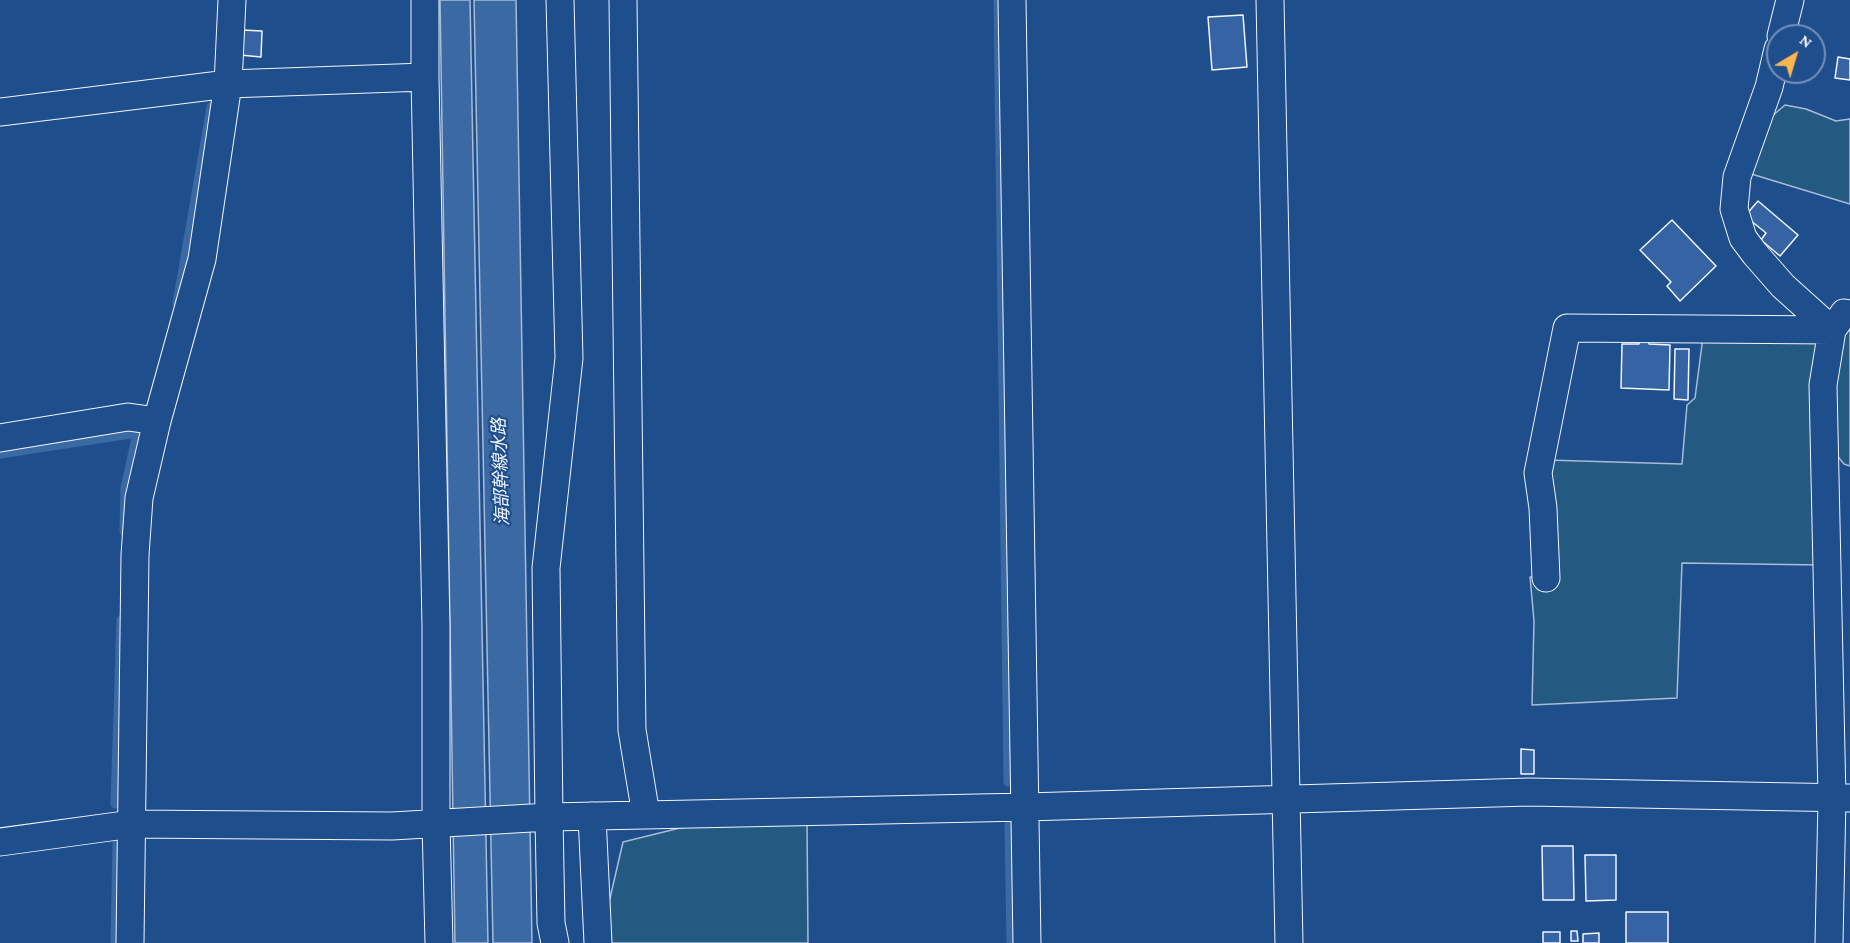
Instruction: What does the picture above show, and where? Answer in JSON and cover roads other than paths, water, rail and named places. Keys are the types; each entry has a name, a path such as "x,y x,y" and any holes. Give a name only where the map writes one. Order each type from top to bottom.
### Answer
{"street":[{"path":"129,943 135,555 139,498 157,421 202,260 228,84 232,0"},
{"path":"425,0 436,626 443,822 440,943"},
{"path":"555,943 540,817 546,568 568,358 560,0"},
{"path":"623,0 632,730 646,815"},
{"path":"1011,0 1027,943"},
{"path":"1270,0 1289,943"},
{"path":"1784,24 1790,0"},
{"path":"0,112 228,84 425,77"},
{"path":"1770,84 1737,177 1734,209 1743,238 1783,286 1841,322"},
{"path":"1546,578 1543,508 1538,473 1567,328 1841,322"},
{"path":"1829,943 1841,798 1823,385 1841,322"},
{"path":"0,438 128,417 157,421"},
{"path":"0,842 132,824 392,826 540,817 1026,807 1529,792 1841,798"},
{"path":"592,816 598,943"}],"water":[{"path":"440,0 470,0 488,943 455,943"},
{"name":"海部幹線水路","path":"474,0 516,0 532,943 493,943"}],"waterway":[{"path":"998,0 1008,782"},
{"path":"177,303 211,107"},
{"path":"0,454 137,433 125,488 124,532"},
{"path":"115,804 121,620"},
{"path":"1009,824 1011,943"},
{"path":"115,943 117,841"}]}
